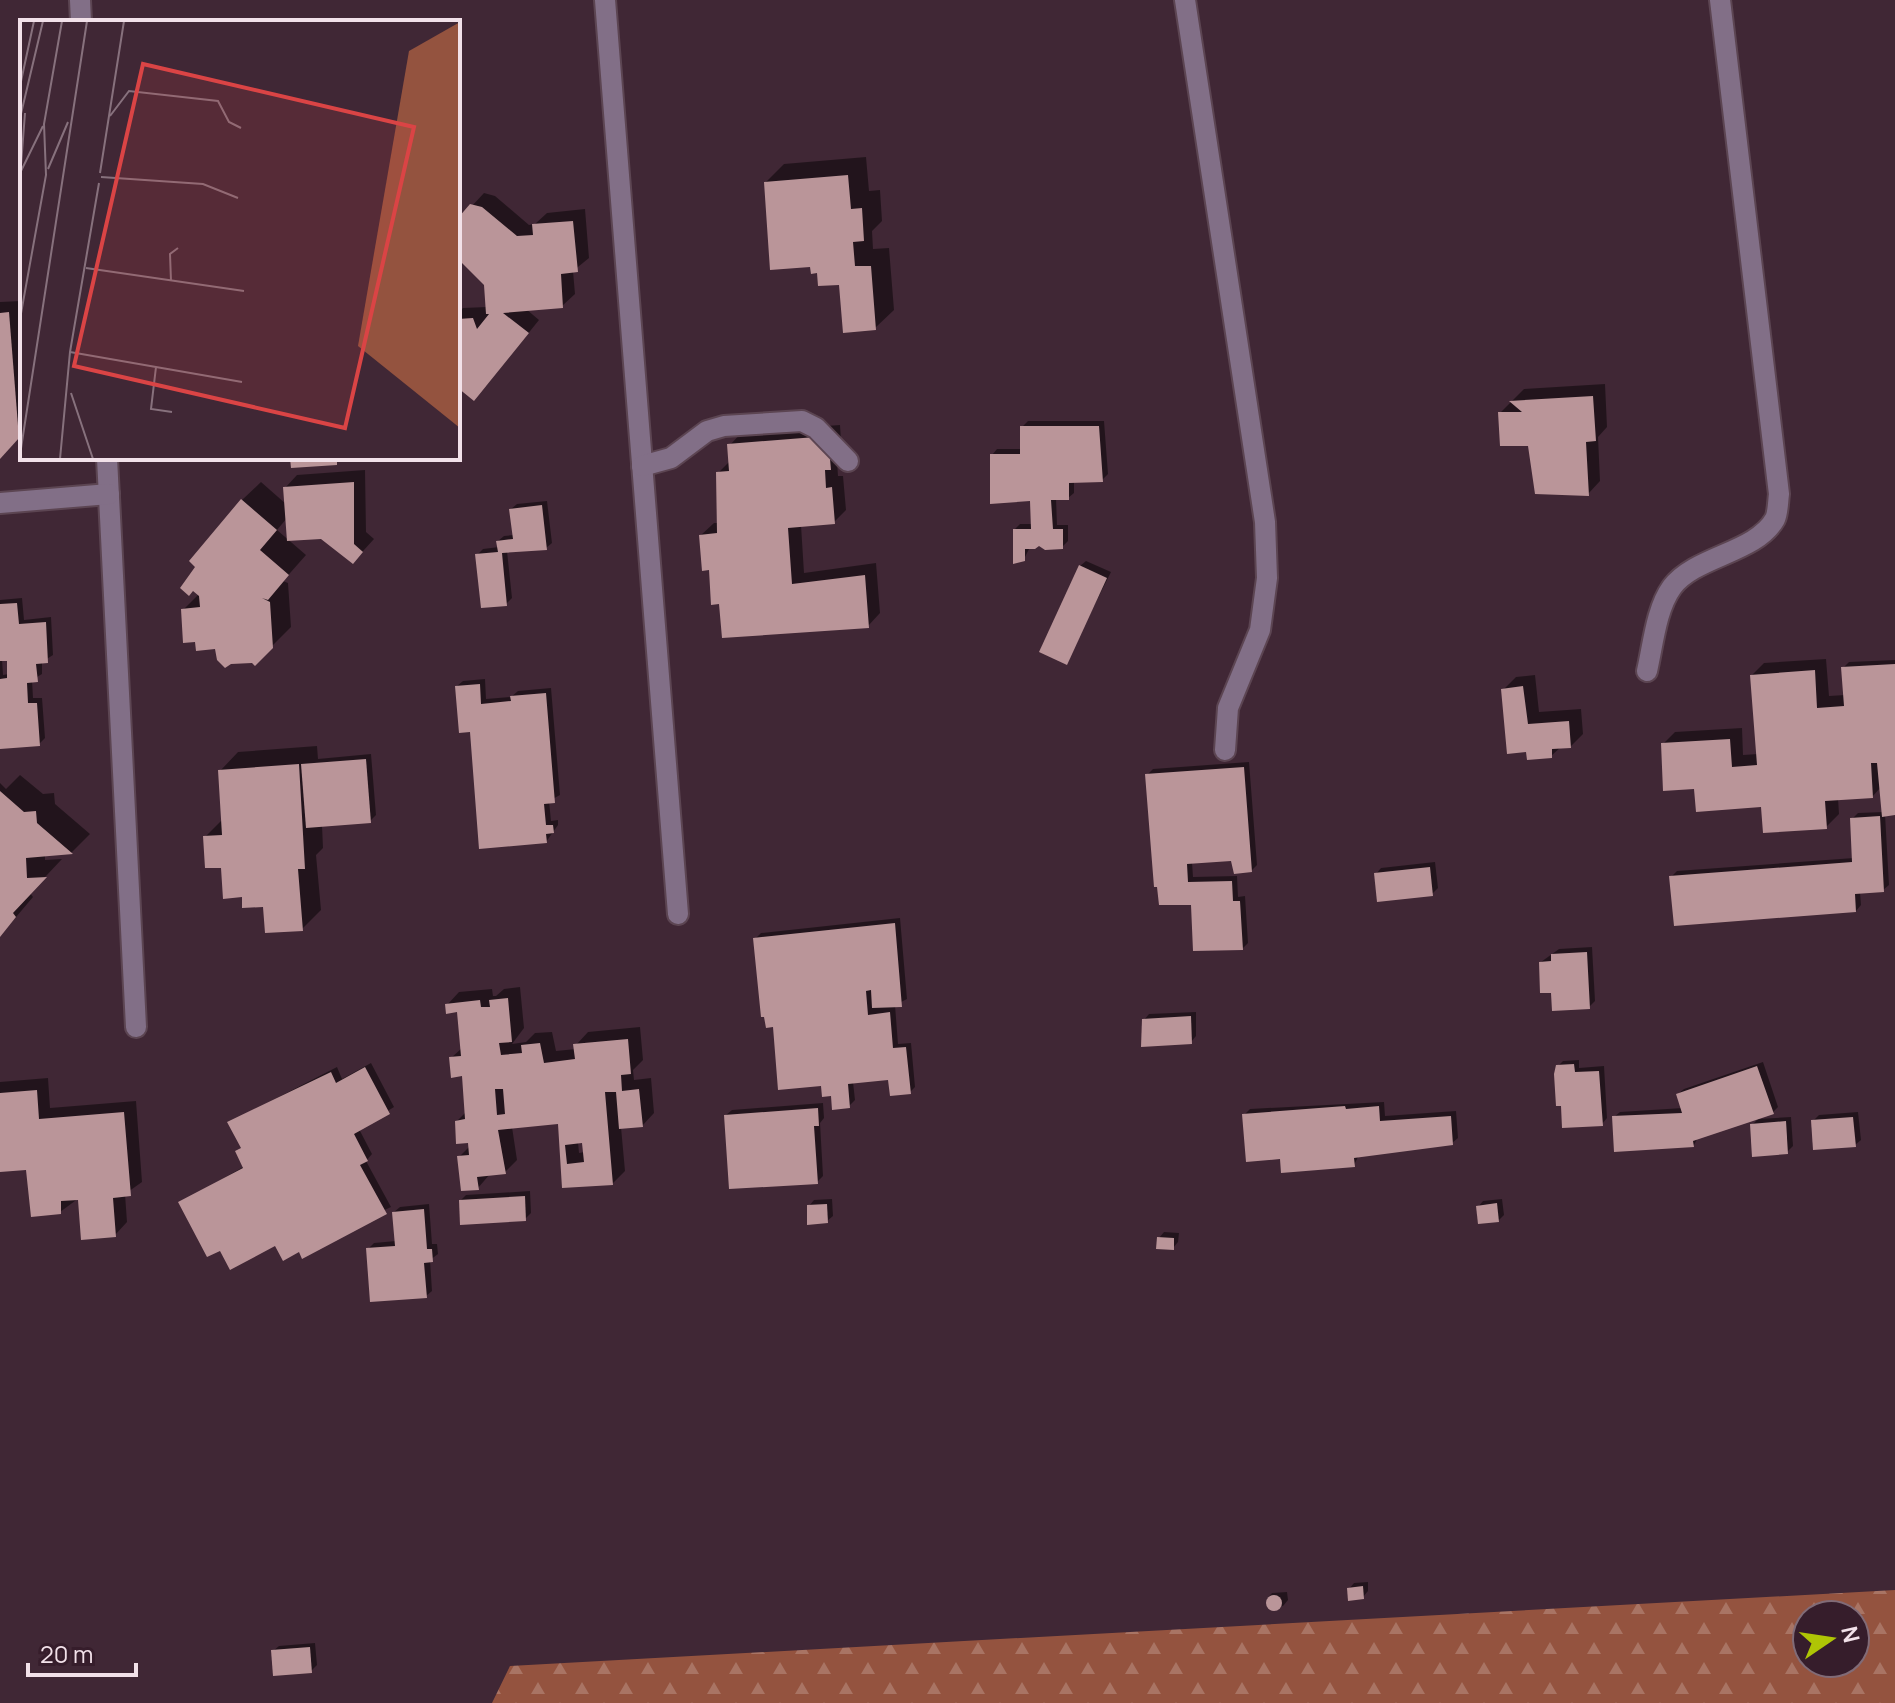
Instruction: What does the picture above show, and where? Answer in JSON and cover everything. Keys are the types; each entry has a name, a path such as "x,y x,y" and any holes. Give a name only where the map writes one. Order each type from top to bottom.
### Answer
{"street":[{"path":"80,0 81,20"},
{"path":"605,0 678,914"},
{"path":"1185,0 1265,522 1267,578 1260,630 1228,708 1225,750"},
{"path":"1647,671 1661,611 1670,589 1685,573 1757,535 1775,519 1779,494 1720,0"},
{"path":"642,466 671,458 707,431 724,426 802,421 816,428 848,461"},
{"path":"107,460 136,1027"},
{"path":"0,503 109,494"}],"green space":[{"path":"1895,1590 1895,1703 492,1703 510,1666"}],"building":[{"path":"848,175 851,209 862,208 864,241 853,242 855,266 871,266 876,330 843,333 839,285 818,286 817,273 811,274 810,267 770,270 764,182"},
{"path":"470,204 482,207 517,236 533,235 532,224 573,221 578,272 561,274 563,308 503,313 529,333 474,401 460,390 460,319 473,318 477,329 489,314 486,314 484,285 460,261 460,216"},
{"path":"9,312 19,438 0,459 0,313"},
{"path":"1593,396 1596,441 1586,442 1589,496 1535,494 1528,446 1500,446 1498,412 1522,412 1509,401"},
{"path":"1020,426 1099,426 1103,482 1069,483 1069,500 1051,500 1053,529 1063,529 1063,549 1045,550 1039,546 1025,549 1025,561 1013,564 1013,529 1031,529 1030,501 990,504 990,454 1020,454"},
{"path":"828,436 831,470 825,470 826,488 832,487 835,524 788,528 792,584 865,575 869,628 722,638 719,604 711,605 709,570 702,571 699,535 717,533 716,472 729,471 727,444"},
{"path":"290,460 337,460 337,465 291,468"},
{"path":"354,482 354,544 363,552 353,564 321,539 287,541 283,487"},
{"path":"241,499 277,530 260,550 289,575 268,600 262,598 270,602 273,648 255,666 252,663 231,664 225,668 217,660 215,649 196,651 195,642 183,643 181,609 200,607 199,596 193,591 189,596 180,588 195,567 189,561"},
{"path":"542,505 547,550 502,553 507,606 481,608 475,554 498,552 496,541 513,539 509,509"},
{"path":"1079,565 1107,578 1067,665 1039,652"},
{"path":"17,603 19,624 46,622 48,663 36,664 38,682 27,683 28,703 37,703 40,746 0,749 0,679 7,678 7,661 0,661 0,604"},
{"path":"1895,664 1895,815 1882,817 1877,763 1871,763 1873,798 1825,801 1827,829 1763,833 1761,807 1696,812 1694,789 1663,791 1661,743 1730,739 1732,767 1757,765 1750,675 1815,670 1817,708 1844,706 1841,667"},
{"path":"480,684 481,704 511,701 510,696 546,693 555,803 544,804 546,825 553,825 554,833 546,834 547,843 479,849 470,732 459,733 455,686"},
{"path":"1523,686 1528,724 1569,721 1571,748 1552,749 1552,758 1527,760 1526,752 1507,754 1501,689"},
{"path":"366,759 371,823 306,828 301,764"},
{"path":"299,764 305,869 298,869 303,931 265,933 263,907 242,908 242,897 223,899 221,868 205,868 203,836 222,835 218,770"},
{"path":"1244,767 1252,872 1234,874 1231,861 1187,864 1188,882 1232,881 1233,901 1240,901 1243,950 1193,951 1191,905 1159,905 1157,887 1154,887 1145,774"},
{"path":"0,791 24,812 36,811 37,823 73,854 26,858 27,878 47,877 13,913 16,917 0,937"},
{"path":"1880,816 1884,892 1855,894 1856,912 1674,926 1669,876 1852,862 1850,818"},
{"path":"1430,867 1433,896 1377,902 1374,873"},
{"path":"895,923 902,1007 872,1008 871,990 866,991 868,1015 890,1012 893,1048 906,1047 911,1094 890,1096 888,1080 848,1084 850,1108 832,1110 831,1096 822,1097 821,1086 778,1090 773,1027 766,1028 764,1017 761,1017 753,938"},
{"path":"1587,952 1590,1009 1552,1011 1551,993 1540,993 1539,962 1551,961 1551,954"},
{"path":"508,998 512,1042 499,1043 501,1055 522,1053 521,1045 540,1043 544,1063 575,1059 573,1044 628,1039 631,1074 621,1075 622,1091 639,1089 643,1127 619,1129 616,1092 605,1092 613,1185 562,1188 558,1124 498,1130 506,1174 477,1177 479,1190 461,1191 457,1156 469,1155 468,1143 456,1144 455,1121 465,1119 462,1076 451,1078 449,1057 461,1056 457,1012 446,1014 445,1004 480,1000 481,1007 490,1007 489,1000","holes":["495,1089 503,1089 505,1114 497,1115","582,1143 584,1162 567,1164 565,1145"]},
{"path":"1191,1016 1192,1044 1141,1047 1142,1019"},
{"path":"1574,1064 1575,1072 1599,1071 1603,1126 1562,1128 1561,1106 1556,1106 1554,1074 1556,1065"},
{"path":"1757,1066 1774,1114 1693,1141 1694,1147 1614,1152 1612,1116 1682,1113 1676,1094"},
{"path":"365,1067 390,1114 354,1134 368,1161 360,1165 387,1214 302,1259 299,1252 283,1261 275,1246 230,1270 220,1251 207,1257 178,1202 243,1168 235,1151 241,1148 227,1122 331,1072 336,1083"},
{"path":"37,1090 39,1119 124,1112 131,1196 113,1198 116,1237 81,1240 78,1200 61,1201 61,1214 31,1217 26,1170 0,1172 0,1093"},
{"path":"1345,1106 1346,1109 1379,1106 1380,1121 1451,1116 1453,1145 1354,1158 1355,1167 1281,1173 1280,1159 1246,1162 1242,1114"},
{"path":"818,1108 819,1126 814,1126 818,1184 729,1189 724,1115"},
{"path":"1853,1117 1856,1147 1813,1150 1811,1120"},
{"path":"1786,1121 1788,1154 1752,1157 1750,1124"},
{"path":"525,1196 526,1221 460,1225 459,1200"},
{"path":"1497,1203 1499,1222 1478,1224 1476,1206"},
{"path":"827,1204 828,1223 807,1225 807,1205"},
{"path":"424,1209 427,1249 432,1249 433,1262 424,1263 427,1298 370,1302 366,1248 395,1246 392,1212"},
{"path":"1157,1237 1174,1238 1174,1250 1156,1249"},
{"path":"1363,1586 1364,1599 1348,1601 1347,1588"},
{"path":"1271,1595 1277,1595 1282,1603 1280,1609 1271,1611 1266,1606 1266,1600"},
{"path":"310,1647 312,1673 273,1676 271,1650"}]}
